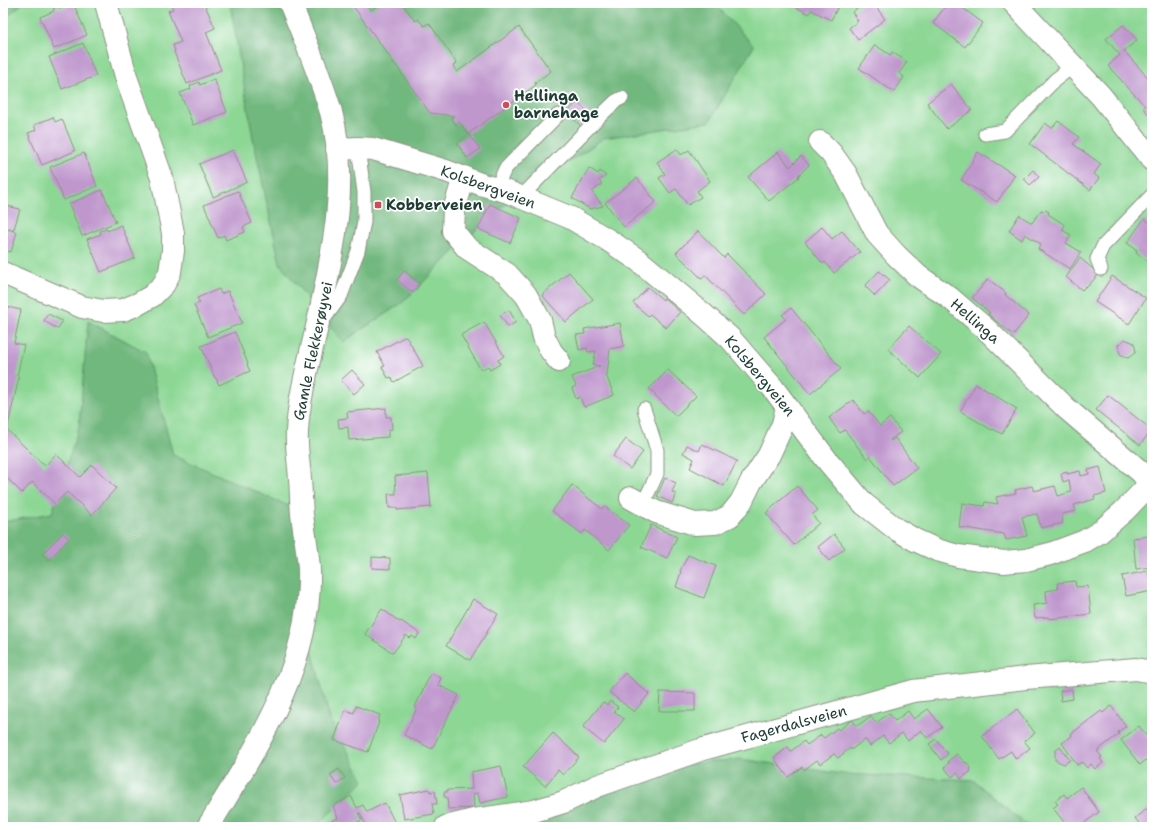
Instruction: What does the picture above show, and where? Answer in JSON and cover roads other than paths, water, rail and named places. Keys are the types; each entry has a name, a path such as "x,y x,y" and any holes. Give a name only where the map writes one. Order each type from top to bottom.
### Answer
{"street":[{"path":"3,273 82,306 103,311 123,310 152,296 164,284 170,272 174,251 173,233 162,178 127,80 106,3"},
{"name":"Gamle Flekkerøyvei","path":"208,827 258,744 284,693 298,655 304,628 308,595 309,569 302,513 296,433 300,404 330,266 339,211 339,176 347,148 331,114 316,67 290,3"},
{"path":"1014,3 1101,96 1152,160"},
{"name":"Hellinga","path":"820,142 831,153 846,174 877,234 896,255 918,276 950,298 986,329 1067,409 1142,473 1151,484"},
{"name":"Kolsbergveien","path":"347,148 373,149 401,156 521,197 571,218 638,260 730,338 787,407 826,459 864,504 880,518 915,540 937,550 958,556 1004,562 1026,560 1050,554 1085,541 1100,532 1151,484"},
{"path":"464,177 454,210 453,231 467,248 507,274 526,295 540,320 544,337 550,351 559,361"},
{"path":"637,501 656,512 695,524 715,523 730,516 741,502 751,482 777,439 783,424 787,407"},
{"name":"Fagerdalsveien","path":"446,827 474,820 534,812 564,802 597,786 700,750 913,691 1026,678 1136,669 1152,672"}],"lane":[{"path":"985,134 1005,131 1055,80 1073,66"},
{"path":"521,197 598,118 616,101 622,98"},
{"path":"496,189 505,169 558,115"},
{"path":"1101,269 1097,259 1103,246 1152,195"},
{"path":"637,501 656,474 657,462 657,450 644,409"}],"place":[{"name":"Hellinga barnehage","path":"506,105"},
{"name":"Kobberveien","path":"378,205"}]}
